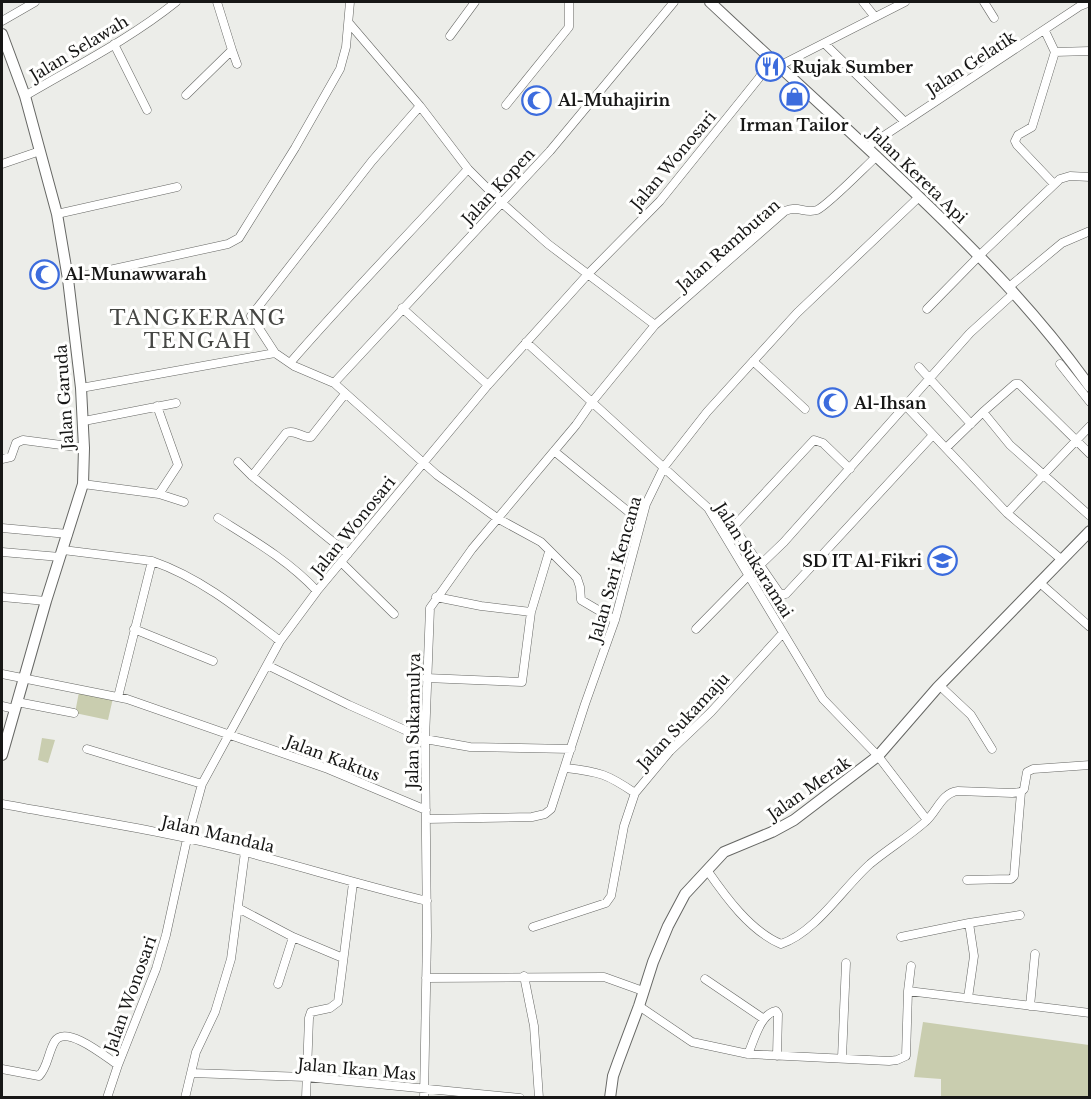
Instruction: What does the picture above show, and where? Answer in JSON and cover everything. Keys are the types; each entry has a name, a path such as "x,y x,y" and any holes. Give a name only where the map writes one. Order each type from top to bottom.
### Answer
{"street":[{"path":"2,21 35,2"},
{"name":"Jalan Selawah","path":"26,96 114,44 176,2"},
{"path":"217,2 237,64"},
{"path":"68,279 228,244 239,238 295,148 340,69 346,47 350,2"},
{"path":"450,36 475,2"},
{"path":"506,105 568,27 569,2"},
{"name":"Jalan Kopen","path":"334,383 550,151 674,2"},
{"name":"Jalan Kereta Api","path":"710,2 877,156 980,255 1060,347 1089,387"},
{"path":"863,2 875,17"},
{"path":"775,63 825,44 905,2"},
{"path":"984,2 994,18"},
{"name":"Jalan Gelatik","path":"867,147 1045,31 1079,4 1089,2"},
{"path":"349,23 420,106 468,169 502,203 548,244 655,325"},
{"path":"1045,31 1055,52 1032,127 1018,135 1015,141 1054,184"},
{"name":"Jalan Garuda","path":"2,34 26,96 57,214 68,279 84,421 83,484 46,601 2,755"},
{"path":"114,44 147,110"},
{"path":"825,44 905,122"},
{"path":"186,95 232,50"},
{"path":"1055,52 1089,51"},
{"name":"Jalan Wonosari","path":"107,1098 156,969 202,784 280,641 317,591 488,385 588,274 660,201 759,78 775,63"},
{"path":"420,106 358,178 250,315 275,353 290,363 334,383 437,475 497,518 541,542 577,578 581,600 615,620"},
{"path":"2,164 40,151"},
{"name":"Jalan Rambutan","path":"592,402 655,325 785,211 795,207 807,211 821,208 877,156"},
{"path":"290,363 329,317 370,277 468,169"},
{"path":"927,309 1054,184 1064,177 1089,177"},
{"path":"57,214 177,187"},
{"name":"Jalan Sari Kencana","path":"426,819 532,817 545,814 554,806 585,704 615,620 646,504 664,467 707,412 797,313 919,196"},
{"path":"759,566 784,542 929,378 1012,290 1062,243 1089,231"},
{"path":"402,308 488,385"},
{"name":"Jalan Sukaramai","path":"526,342 708,508 824,699 878,756 927,820"},
{"path":"81,388 275,353"},
{"path":"753,361 805,409"},
{"path":"1060,364 1089,402"},
{"path":"919,367 971,424"},
{"path":"946,448 983,412 1015,384 1019,384 1089,453"},
{"path":"252,476 286,433 292,431 311,437 345,394"},
{"name":"Jalan Sukamulya","path":"424,1098 427,901 424,739 430,608 497,518 592,402"},
{"path":"84,421 176,403"},
{"path":"905,405 1007,513 1062,560"},
{"path":"157,406 178,465 159,494"},
{"path":"983,412 1010,445 1089,516"},
{"path":"1007,513 1089,426"},
{"path":"850,469 823,443 814,440 735,525 735,529 759,566 780,594 786,594 933,435"},
{"path":"2,459 11,457 16,443 23,440 84,448"},
{"path":"554,451 641,522"},
{"path":"238,462 348,554"},
{"path":"83,484 159,494 184,502"},
{"path":"218,518 275,554 302,575 317,591"},
{"path":"2,528 68,534"},
{"name":"Jalan Merak","path":"610,1098 613,1076 643,991 685,894 724,852 794,820 878,756 939,686 1089,531"},
{"path":"2,552 152,561 223,597 280,641"},
{"path":"426,678 522,682 531,612 549,552"},
{"path":"118,697 152,561"},
{"path":"342,563 394,614"},
{"path":"696,629 749,574"},
{"path":"1040,583 1089,627"},
{"path":"2,597 46,601"},
{"path":"436,597 481,606 531,612"},
{"path":"134,629 213,661"},
{"name":"Jalan Sukamaju","path":"533,927 606,903 614,885 624,826 635,793 670,752 711,712 783,633"},
{"path":"267,665 424,739 470,747 571,749"},
{"name":"Jalan Kaktus","path":"2,674 118,697 328,769 426,810"},
{"path":"939,686 971,715 992,749"},
{"path":"2,706 16,705 74,713"},
{"path":"87,748 202,784"},
{"path":"967,880 1004,881 1014,876 1021,792 1024,789 1027,772 1033,769 1089,765"},
{"path":"566,768 608,775 635,793"},
{"path":"706,870 721,893 745,918 781,944 788,942 808,927 869,865 927,820 946,795 954,792 1021,792"},
{"name":"Jalan Mandala","path":"2,804 245,852 353,883 427,901"},
{"path":"185,1098 196,1052 215,1012 231,959 245,852"},
{"path":"306,1098 309,1014 330,1008 338,1002 353,883"},
{"path":"238,908 293,937 343,958"},
{"path":"901,937 1020,915"},
{"path":"968,998 974,956 969,923"},
{"path":"278,984 293,937"},
{"path":"1030,1006 1035,954"},
{"path":"842,1058 846,963"},
{"path":"639,1006 692,1042 748,1054 897,1060 906,1056 911,966"},
{"path":"524,976 534,1026 539,1098"},
{"path":"426,978 604,977 643,991"},
{"path":"705,979 764,1019"},
{"path":"908,991 1089,1013"},
{"path":"748,1054 764,1019 772,1011 778,1014 777,1056"},
{"path":"2,1069 39,1076 44,1070 55,1041 62,1036 85,1043 118,1065"},
{"name":"Jalan Ikan Mas","path":"191,1073 306,1077 520,1098"}],"green space":[{"path":"79,692 113,698 108,720 75,713"},
{"path":"42,738 55,740 48,763 38,760"},
{"path":"923,1022 1089,1045 1089,1097 941,1097 941,1079 914,1077"}],"place":[{"name":"Rujak Sumber","path":"771,67"},
{"name":"Irman Tailor","path":"794,97"},
{"name":"Al-Muhajirin","path":"537,100"},
{"name":"Al-Munawwarah","path":"44,274"},
{"name":"Al-Ihsan","path":"833,403"},
{"name":"SD IT Al-Fikri","path":"943,561"}],"district":[{"name":"TANGKERANG TENGAH","path":"198,330"}]}
